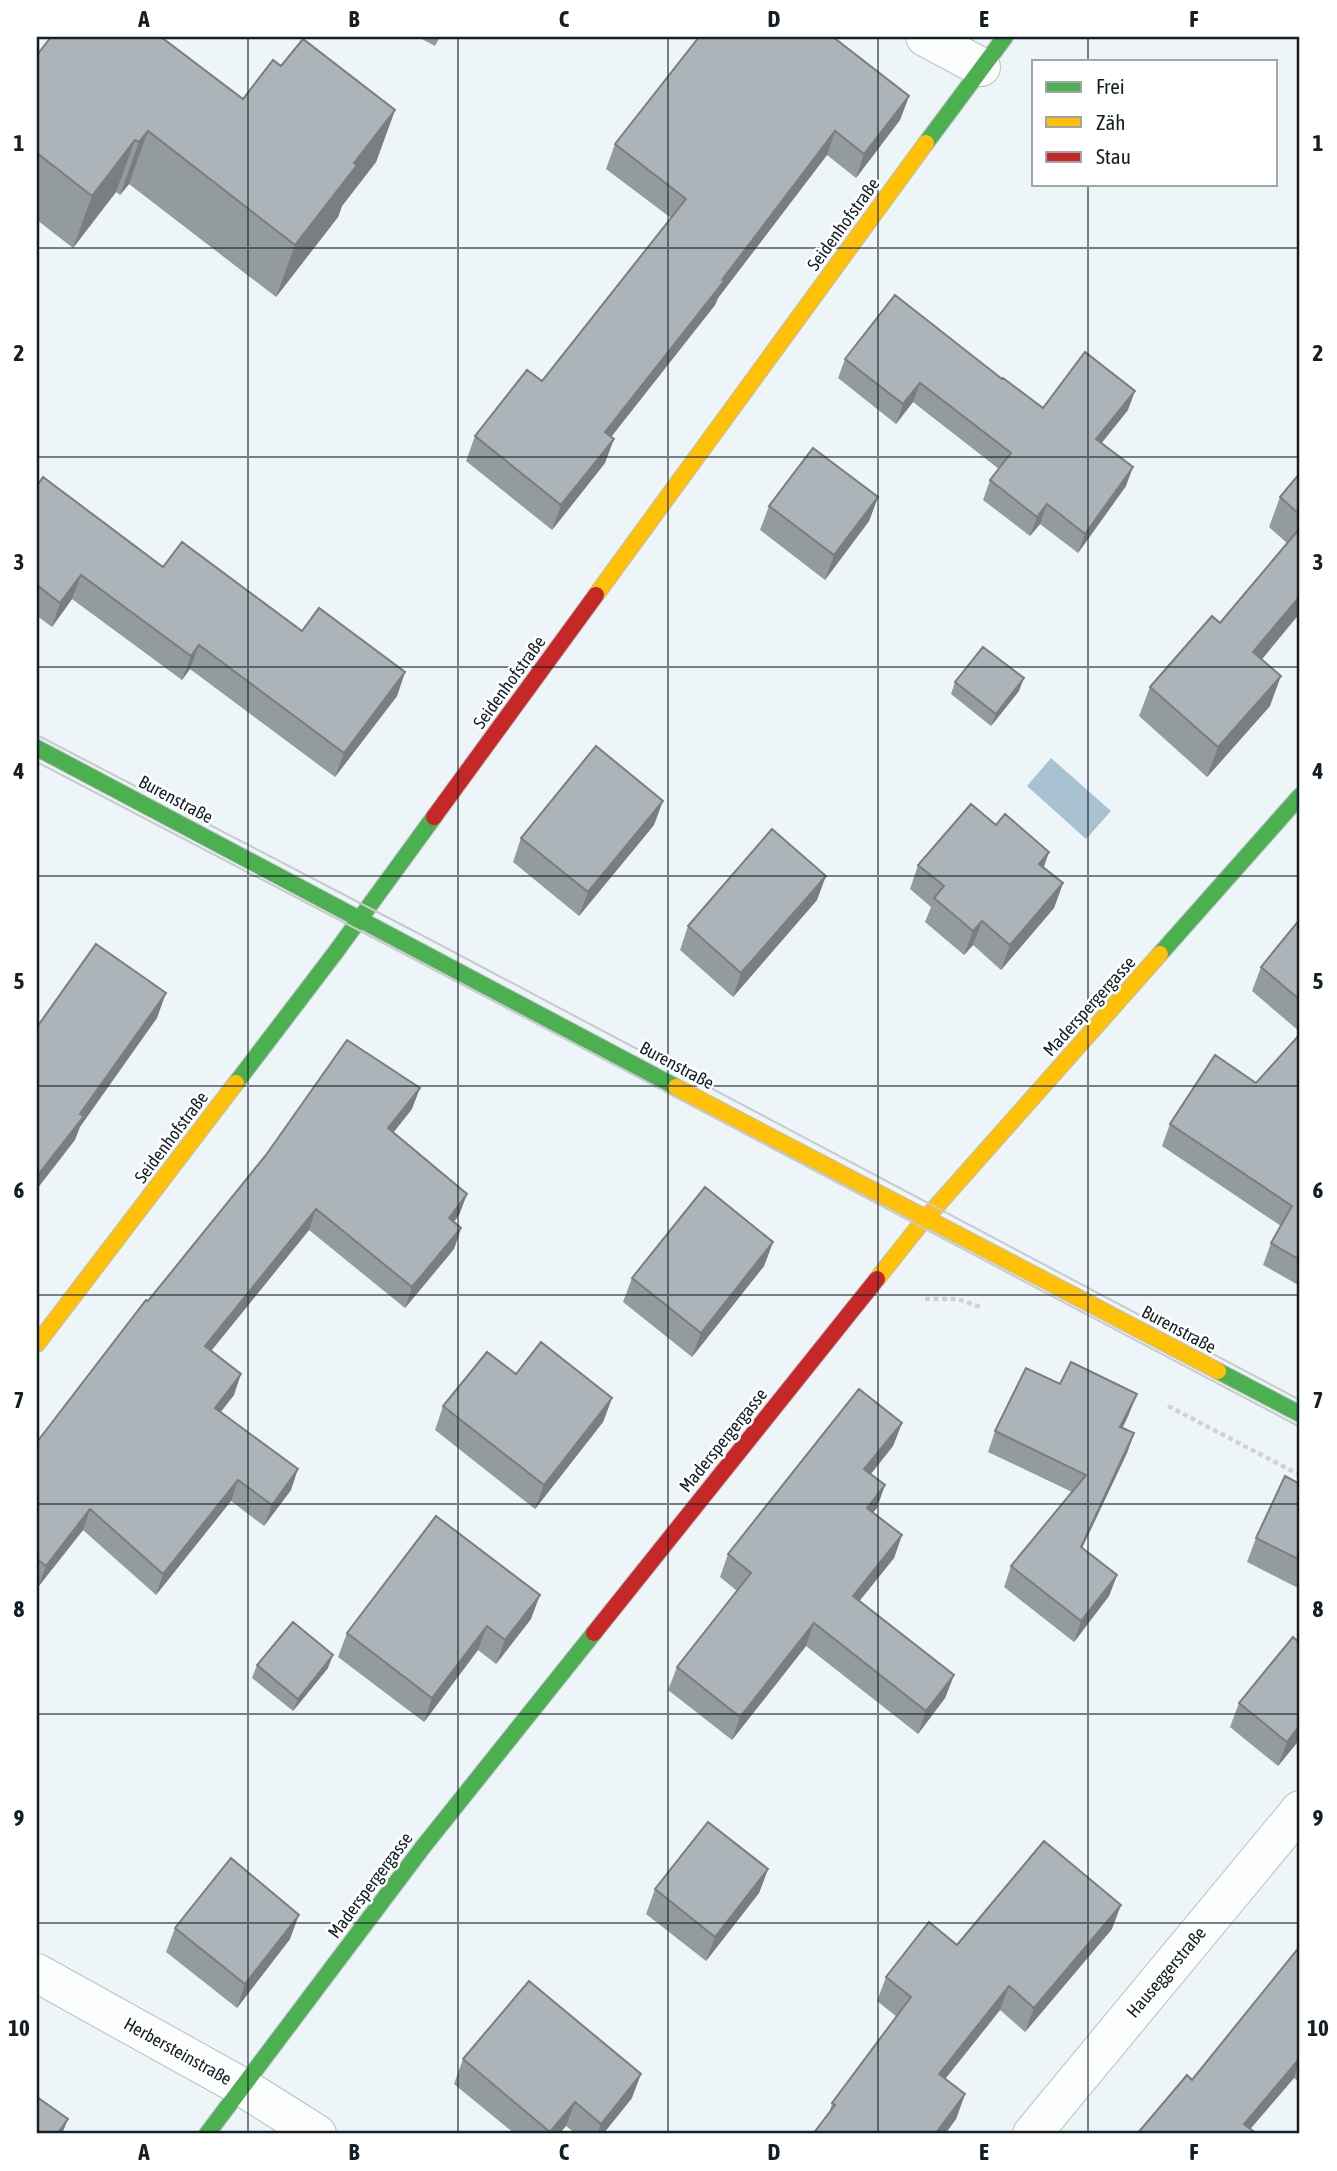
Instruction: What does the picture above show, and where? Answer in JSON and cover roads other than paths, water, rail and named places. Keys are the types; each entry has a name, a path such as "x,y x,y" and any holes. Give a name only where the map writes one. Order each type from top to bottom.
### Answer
{"street":[{"path":"925,37 981,67"},
{"name":"Seidenhofstraße","path":"37,1344 360,918 1005,37"},
{"name":"Burenstraße","path":"37,748 1300,1414"},
{"name":"Maderspergergasse","path":"207,2134 423,1847 926,1219 1300,796"},
{"name":"Hauseggerstraße","path":"1032,2134 1300,1810"},
{"name":"Herbersteinstraße","path":"37,1973 244,2088 317,2134"}],"water":[{"path":"1051,758 1111,811 1086,839 1027,786"}],"tram line":[{"path":"37,735 433,941 1300,1400"},
{"path":"37,762 1300,1427"}]}
